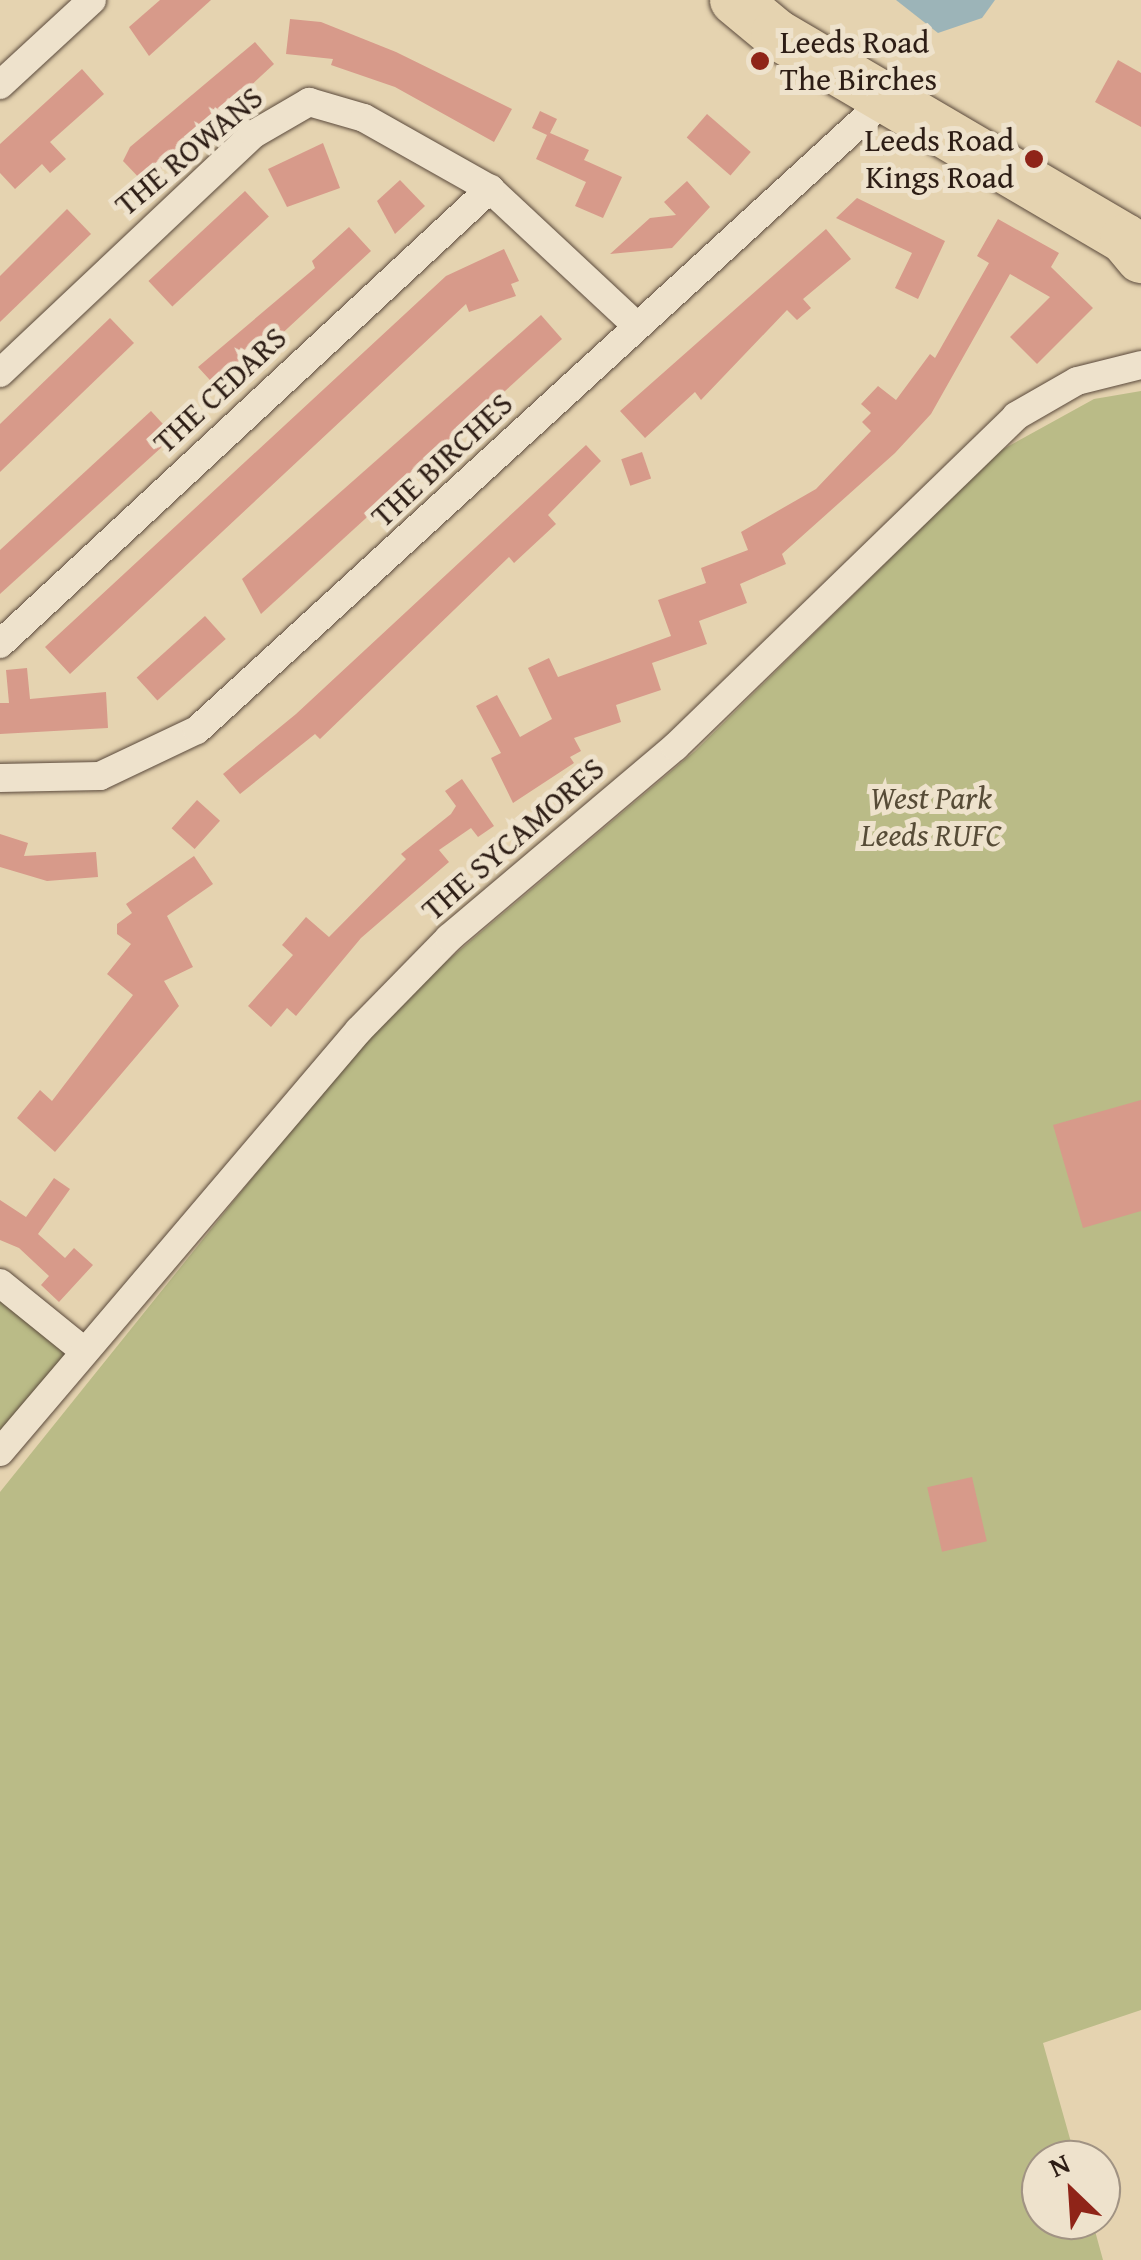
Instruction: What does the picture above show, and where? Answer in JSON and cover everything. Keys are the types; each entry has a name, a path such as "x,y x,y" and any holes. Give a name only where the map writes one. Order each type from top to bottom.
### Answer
{"highway":[{"path":"735,0 776,34 1136,246"}],"street":[{"path":"0,85 92,0"},
{"name":"THE BIRCHES","path":"0,778 100,776 197,730 885,100"},
{"name":"THE ROWANS","path":"0,372 254,134 309,102 364,118 490,189 638,326"},
{"name":"THE CEDARS","path":"0,644 490,189"},
{"name":"THE SYCAMORES","path":"0,1452 359,1030 449,938 675,747 1016,416 1076,381 1141,365"},
{"path":"0,1282 84,1350"}],"green space":[{"name":"West Park Leeds RUFC","path":"1141,391 1141,2010 1043,2043 1070,2140 1021,2140 1021,2240 1098,2240 1103,2260 0,2260 0,1492 347,1060 429,976 695,751 998,452 1094,399"},
{"path":"0,1299 68,1356 0,1434"}],"water":[{"path":"896,0 995,0 982,18 938,33"}],"building":[{"path":"160,0 211,0 149,56 129,27"},
{"path":"290,19 321,22 396,52 512,109 494,142 395,87 331,65 333,59 286,54"},
{"path":"255,42 274,64 145,184 123,161 130,147"},
{"path":"1118,60 1141,73 1141,127 1095,102"},
{"path":"82,69 104,94 50,142 66,159 50,173 42,164 15,189 0,173 0,144"},
{"path":"540,111 557,119 550,133 589,150 584,160 622,177 603,218 575,206 586,182 536,159 547,135 532,128"},
{"path":"707,114 751,152 730,175 687,137"},
{"path":"323,143 340,188 287,207 268,169"},
{"path":"400,180 425,206 395,234 377,201"},
{"path":"687,181 710,207 672,248 610,254 650,218 676,215 664,202"},
{"path":"245,191 269,217 172,307 148,281"},
{"path":"857,198 945,241 918,299 895,288 912,253 836,218"},
{"path":"67,209 91,234 0,322 0,276"},
{"path":"998,219 1059,253 1051,267 1093,308 1037,364 1010,337 1050,297 1010,274 931,414 895,453 782,554 786,564 740,584 747,603 699,621 707,644 652,663 661,690 616,705 621,722 574,738 581,751 570,757 574,763 513,803 491,758 501,753 476,706 497,695 520,737 552,719 528,668 549,658 558,677 671,636 658,600 706,583 701,568 748,550 741,532 816,489 871,431 862,422 871,413 861,404 878,386 896,400 930,354 935,358 989,263 977,256"},
{"path":"349,227 371,251 220,391 198,367 315,268 312,261"},
{"path":"826,229 851,259 803,299 811,308 797,320 787,310 701,400 695,392 645,438 620,411"},
{"path":"504,249 519,281 511,284 516,296 469,312 466,304 70,674 45,647 446,276"},
{"path":"541,315 562,339 261,614 242,579"},
{"path":"110,318 134,343 0,472 0,424"},
{"path":"151,411 174,436 0,594 0,550"},
{"path":"586,445 601,461 548,515 556,524 514,563 509,557 320,739 315,734 240,794 223,774 296,714"},
{"path":"642,452 651,478 630,486 621,459"},
{"path":"205,616 226,639 157,701 137,678"},
{"path":"27,668 30,699 106,692 108,728 0,734 0,703 9,703 6,670"},
{"path":"462,779 494,826 478,837 471,828 439,850 449,862 361,938 296,1016 287,1008 271,1027 248,1006 293,955 282,945 306,917 329,937 406,859 401,854 451,814 456,806 445,791"},
{"path":"197,800 220,821 195,849 172,828"},
{"path":"0,834 28,843 24,856 96,852 98,877 47,881 0,867"},
{"path":"194,856 213,884 167,916 193,967 164,981 179,1006 55,1152 17,1118 40,1090 52,1101 133,995 107,974 131,944 117,934 117,924 132,913 126,904"},
{"path":"1141,1100 1141,1211 1083,1228 1053,1125"},
{"path":"54,1178 70,1189 38,1234 65,1258 74,1248 93,1265 59,1302 41,1285 49,1276 19,1248 0,1240 0,1200 26,1217"},
{"path":"972,1477 987,1541 942,1552 927,1487"}],"place":[{"name":"Leeds Road The Birches","path":"760,61"},
{"name":"Leeds Road Kings Road","path":"1034,159"}]}
